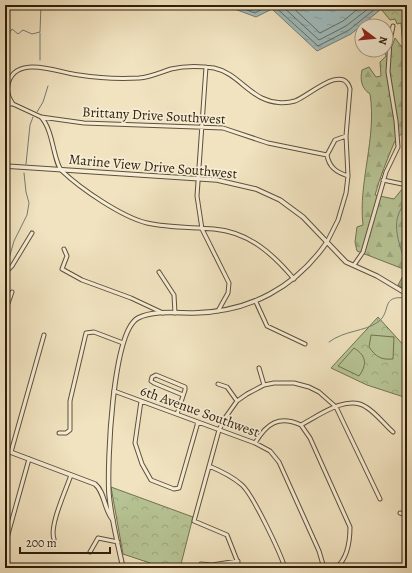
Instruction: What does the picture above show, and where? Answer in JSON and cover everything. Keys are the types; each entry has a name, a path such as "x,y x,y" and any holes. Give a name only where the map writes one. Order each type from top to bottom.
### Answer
{"street":[{"path":"354,266 366,246 383,180 398,147 396,121 388,72 389,58"},
{"path":"13,104 8,94 8,83 12,75 22,69 42,67 78,75 138,78 177,68 206,67 228,73 255,94 274,102 295,101 334,80 340,79 348,83 350,90 346,136 348,176 343,204 327,242 318,255 294,279 279,290 256,302 230,310 163,313 145,316 133,321 123,342 114,391 108,473 109,496 123,568"},
{"path":"206,67 197,178 198,210 202,229 229,283 228,293 218,311"},
{"name":"Brittany Drive Southwest","path":"5,104 13,104 41,117 84,123 202,126 222,128 268,143 327,155"},
{"path":"41,117 51,136 60,169 101,201 139,220 158,225 226,230 250,240 277,258 294,279"},
{"path":"346,136 335,140 327,155 330,166 334,170 348,176"},
{"name":"Marine View Drive Southwest","path":"5,166 230,181 268,194 291,207 304,217 342,259 377,276 407,294"},
{"path":"383,180 407,185"},
{"path":"5,273 12,266 32,233"},
{"path":"64,248 67,256 62,269 82,280 131,298 163,313"},
{"path":"159,272 174,295 175,313"},
{"path":"5,312 12,292"},
{"path":"256,302 267,326 305,344"},
{"path":"59,433 66,433 70,430 70,401 84,336 88,332 94,332 123,342"},
{"path":"11,452 44,335"},
{"path":"259,368 264,385"},
{"path":"177,414 185,390 183,385 156,375 152,377 151,381 154,383 183,395"},
{"path":"240,568 227,535 194,521 194,519 219,430 237,400 253,390 264,385 284,382 302,385 319,392 336,407 380,499"},
{"path":"218,384 227,387 237,400"},
{"name":"6th Avenue Southwest","path":"114,391 255,443 270,451 275,456 319,551 324,568"},
{"path":"141,401 135,443 142,464 151,480 177,490 180,486 198,422"},
{"path":"300,425 336,407 350,403 360,404 366,407 393,432"},
{"path":"255,443 262,432 274,423 286,421 300,425 310,438 350,527 350,540 346,554 336,568"},
{"path":"5,450 98,486 107,511 114,521"},
{"path":"5,544 29,459"},
{"path":"209,466 230,476 243,486 253,499 284,568"},
{"path":"54,539 52,530 55,518 63,502 71,475"},
{"path":"400,513 407,515"},
{"path":"90,552 98,538 118,542"},
{"path":"201,564 212,565 238,561"}],"green space":[{"path":"386,5 407,5 407,95 401,23 397,24 394,18 388,18 381,9"},
{"path":"395,38 407,54 407,129 394,143 381,175 375,195 394,199 403,188 407,189 407,291 398,285 406,270 357,251 355,242 357,227 363,225 363,193 370,143 372,110 370,94 363,86 361,73 362,70 369,67 376,77 381,76 380,62 384,58 394,58"},
{"path":"407,95 407,143 405,142"},
{"path":"378,317 407,349 407,398 367,385 331,368"},
{"path":"371,335 394,337 393,359 385,359 374,353 369,347"},
{"path":"354,348 361,354 364,361 362,372 359,376 338,366"},
{"path":"111,487 193,517 180,568 165,568 123,554"}],"water":[{"path":"224,5 386,5 370,18 354,18 354,32 317,51 272,9 256,17"},
{"path":"405,28 407,29 407,52 404,48 402,32"}],"waterway":[{"path":"5,48 12,29 18,34 23,30 32,34 40,32 41,5"},
{"path":"40,33 40,60"},
{"path":"37,112 43,102 48,86"},
{"path":"26,164 30,125 33,117"},
{"path":"6,269 14,241 27,215 29,203 24,173"},
{"path":"407,201 397,217 396,226 399,244 407,270"},
{"path":"329,342 341,335 373,325 385,314 387,305 392,299 405,298"}]}
